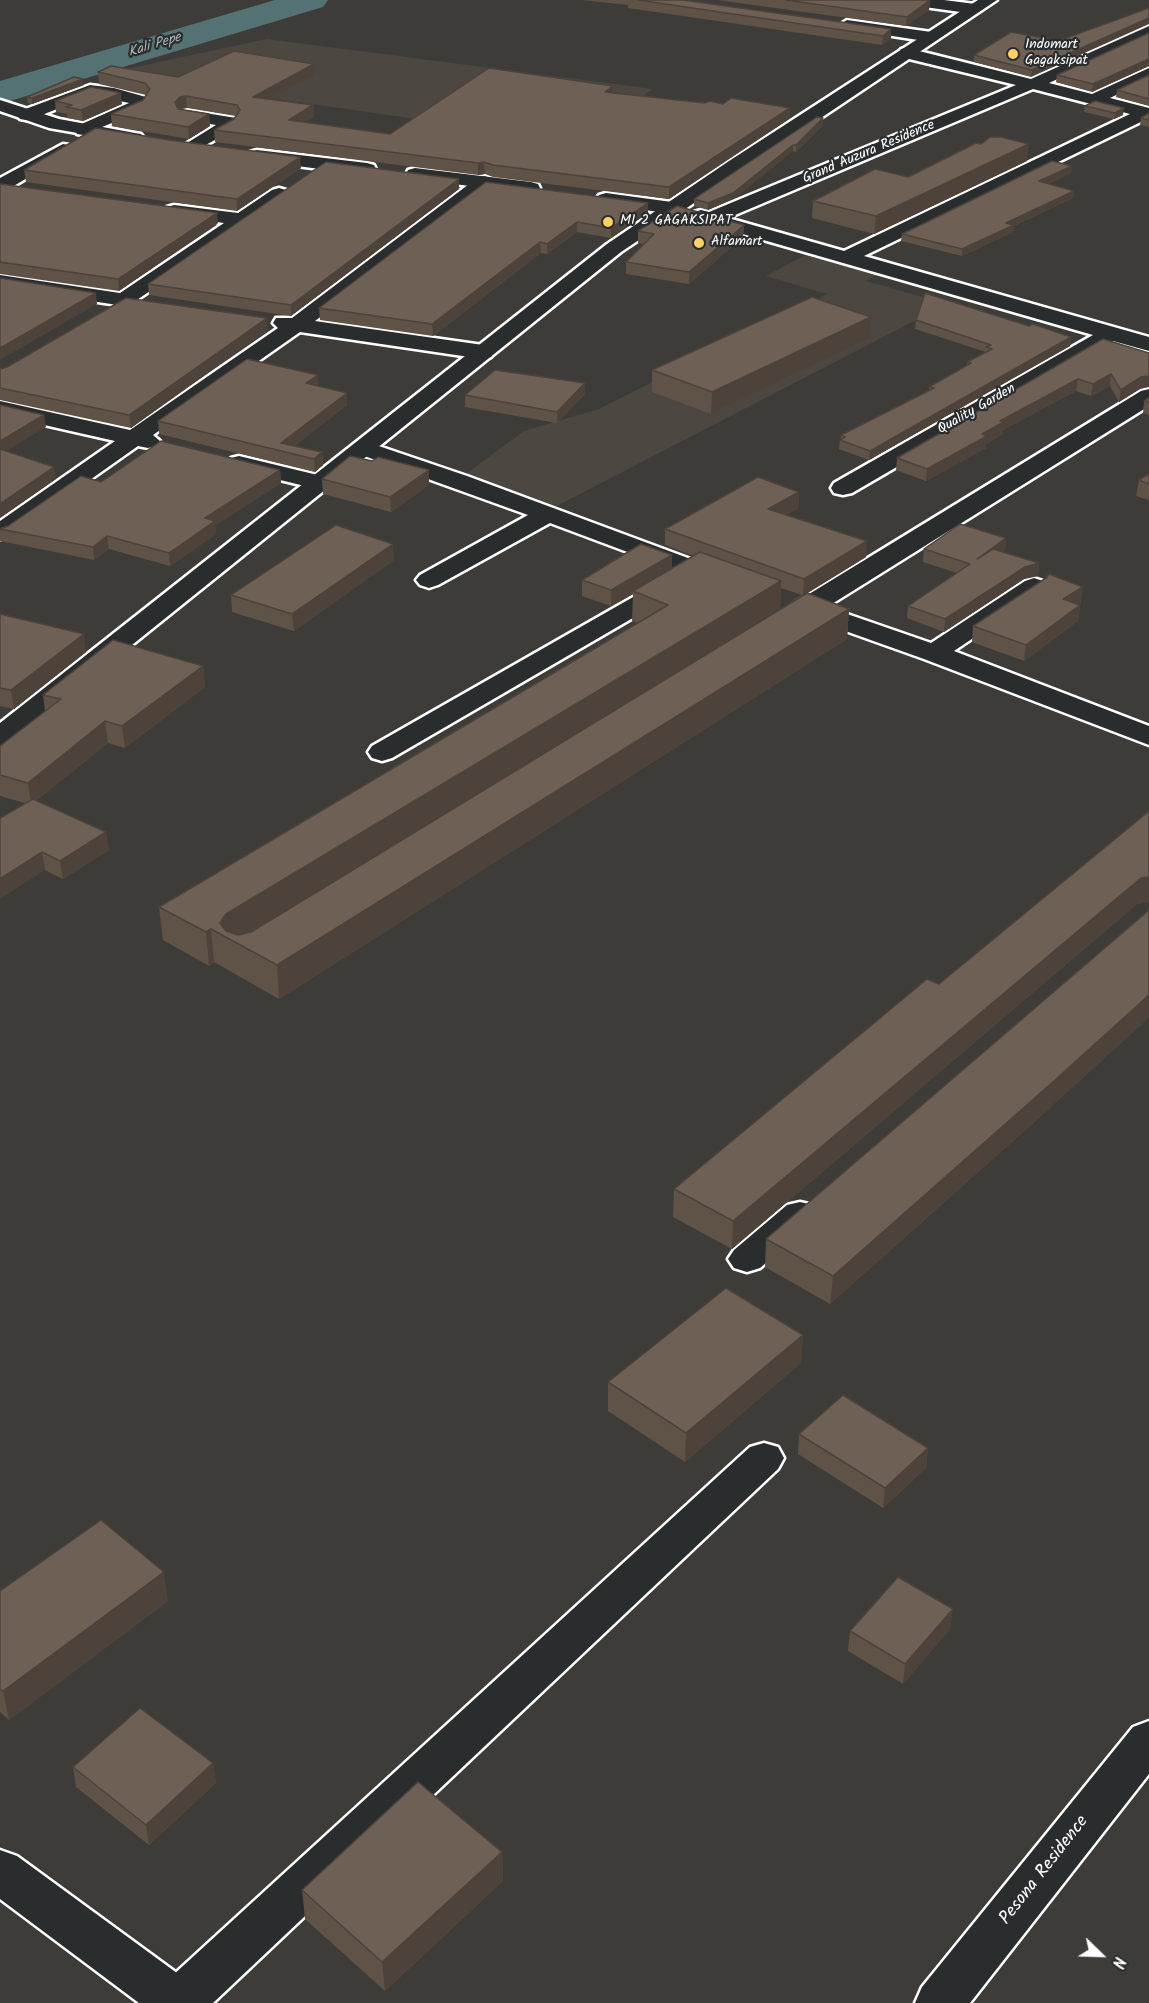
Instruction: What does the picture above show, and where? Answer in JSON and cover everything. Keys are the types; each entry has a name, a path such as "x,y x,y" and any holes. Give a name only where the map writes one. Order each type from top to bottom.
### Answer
{"street":[{"path":"910,0 982,4"},
{"path":"5,728 321,483 614,248 982,4"},
{"path":"838,18 939,32"},
{"name":"Grand Auzura Residence","path":"711,218 1029,86 1148,31"},
{"path":"906,53 1029,86 1148,113"},
{"path":"1094,99 1149,73"},
{"path":"26,115 90,90 108,92 140,101 137,106 88,130 0,186 34,191"},
{"path":"0,106 26,115 88,130 148,140"},
{"path":"847,257 1148,113"},
{"path":"187,115 230,122 193,147"},
{"path":"170,144 217,150"},
{"path":"241,153 555,192"},
{"path":"93,318 124,300 324,164"},
{"path":"0,532 296,324 484,182"},
{"path":"590,196 672,208 711,218 1149,344"},
{"path":"157,208 242,219"},
{"path":"0,281 159,305"},
{"path":"262,320 483,352"},
{"name":"Quality Garden","path":"843,488 1111,333"},
{"path":"762,636 1149,396"},
{"path":"0,408 171,447"},
{"path":"364,448 741,585"},
{"path":"217,458 321,483"},
{"path":"429,580 549,514"},
{"path":"382,752 697,570"},
{"path":"934,653 1034,586"},
{"path":"774,597 934,653 1149,736"},
{"path":"747,1259 819,1197"},
{"path":"0,1871 178,2003 764,1458"},
{"name":"Pesona Residence","path":"940,2003 1149,1740"}],"shaded area":[{"path":"267,39 653,89 576,142 103,74"},
{"path":"813,251 884,272 866,281 947,304 549,510 459,479 524,431 599,409 827,294 766,276"}],"building":[{"path":"638,0 683,0 891,29 883,36"},
{"path":"786,0 930,0 907,17"},
{"path":"1149,8 1149,18 1032,70 974,55 1011,32 1058,41"},
{"path":"1149,33 1149,59 1093,84 1057,75"},
{"path":"234,51 314,64 253,97 313,105 289,120 390,134 489,68 613,86 605,92 723,104 731,98 790,108 669,187 484,162 214,130 234,119 240,110 237,105 186,96 180,97 175,102 178,109 209,114 188,127 111,114 143,100 150,89 145,83 98,72 111,66 178,77"},
{"path":"1149,75 1149,99 1117,90"},
{"path":"74,77 83,79 32,98 27,97"},
{"path":"91,87 121,93 81,110 66,107 72,105 55,101"},
{"path":"1095,101 1124,108 1115,113 1085,106"},
{"path":"1149,113 1149,120 1141,118"},
{"path":"817,117 823,118 796,145 793,145 733,193 708,203 694,199"},
{"path":"96,128 300,157 237,199 24,170"},
{"path":"990,137 1001,137 1029,144 876,216 813,201 875,169 908,177 976,143 981,144"},
{"path":"1052,161 1072,166 1039,181 1074,191 1006,223 1014,225 962,249 902,234"},
{"path":"326,162 459,179 291,305 148,284"},
{"path":"486,182 648,203 611,228 577,222 547,244 540,242 432,324 319,308"},
{"path":"0,184 217,213 118,279 0,262"},
{"path":"677,206 744,225 689,272 626,262 654,234 638,231"},
{"path":"0,278 96,293 0,348"},
{"path":"925,293 1071,337 870,451 840,440 845,437 841,435 934,388 929,387 992,349 986,347 991,345 916,320"},
{"path":"812,297 871,317 712,392 652,370"},
{"path":"126,298 267,318 129,415 0,388 0,369"},
{"path":"1103,339 1149,353 1149,376 1141,377 1121,390 1111,374 1093,384 1078,379 1000,421 1004,422 982,434 987,436 927,469 897,458"},
{"path":"247,359 318,375 306,383 347,393 281,443 322,452 314,459 158,421"},
{"path":"495,370 585,383 557,412 465,395"},
{"path":"0,405 44,415 0,441"},
{"path":"161,441 280,470 205,518 215,521 169,553 107,536 93,547 0,529 8,526 81,476 101,482"},
{"path":"0,449 54,467 0,504"},
{"path":"350,456 372,461 378,457 429,470 390,497 322,479"},
{"path":"1149,474 1149,484 1139,480"},
{"path":"758,477 799,492 768,509 867,541 804,579 665,529"},
{"path":"960,524 1006,538 977,559 993,549 1039,563 1025,567 945,619 908,606 970,564 924,549"},
{"path":"336,525 393,544 292,614 231,595"},
{"path":"641,544 672,555 611,590 582,580"},
{"path":"700,552 781,581 226,914 220,923 226,931 238,935 251,932 807,593 849,609 277,965 211,929 206,932 159,907 668,605 633,591"},
{"path":"1049,574 1083,587 1063,599 1080,605 1026,645 973,626 1046,578"},
{"path":"0,614 84,634 11,690 0,688"},
{"path":"113,640 203,666 122,726 105,721 28,783 0,775 0,746 61,699 43,695"},
{"path":"33,799 106,832 60,861 42,852 0,879 0,818"},
{"path":"1149,811 1149,877 1141,878 733,1221 674,1189 927,979 939,984"},
{"path":"1149,910 1149,995 833,1276 766,1239"},
{"path":"726,1288 803,1335 686,1433 608,1382"},
{"path":"843,1395 928,1448 885,1488 799,1434"},
{"path":"101,1520 164,1572 3,1691 0,1689 0,1591"},
{"path":"898,1577 953,1609 905,1664 850,1631"},
{"path":"140,1708 213,1763 146,1825 73,1767"},
{"path":"418,1782 502,1852 382,1962 302,1890"}],"waterway":[{"name":"Kali Pepe","path":"0,93 311,0"}],"place":[{"name":"Indomart Gagaksipat","path":"1013,54"},
{"name":"MI 2 GAGAKSIPAT","path":"608,222"},
{"name":"Alfamart","path":"699,243"}]}
